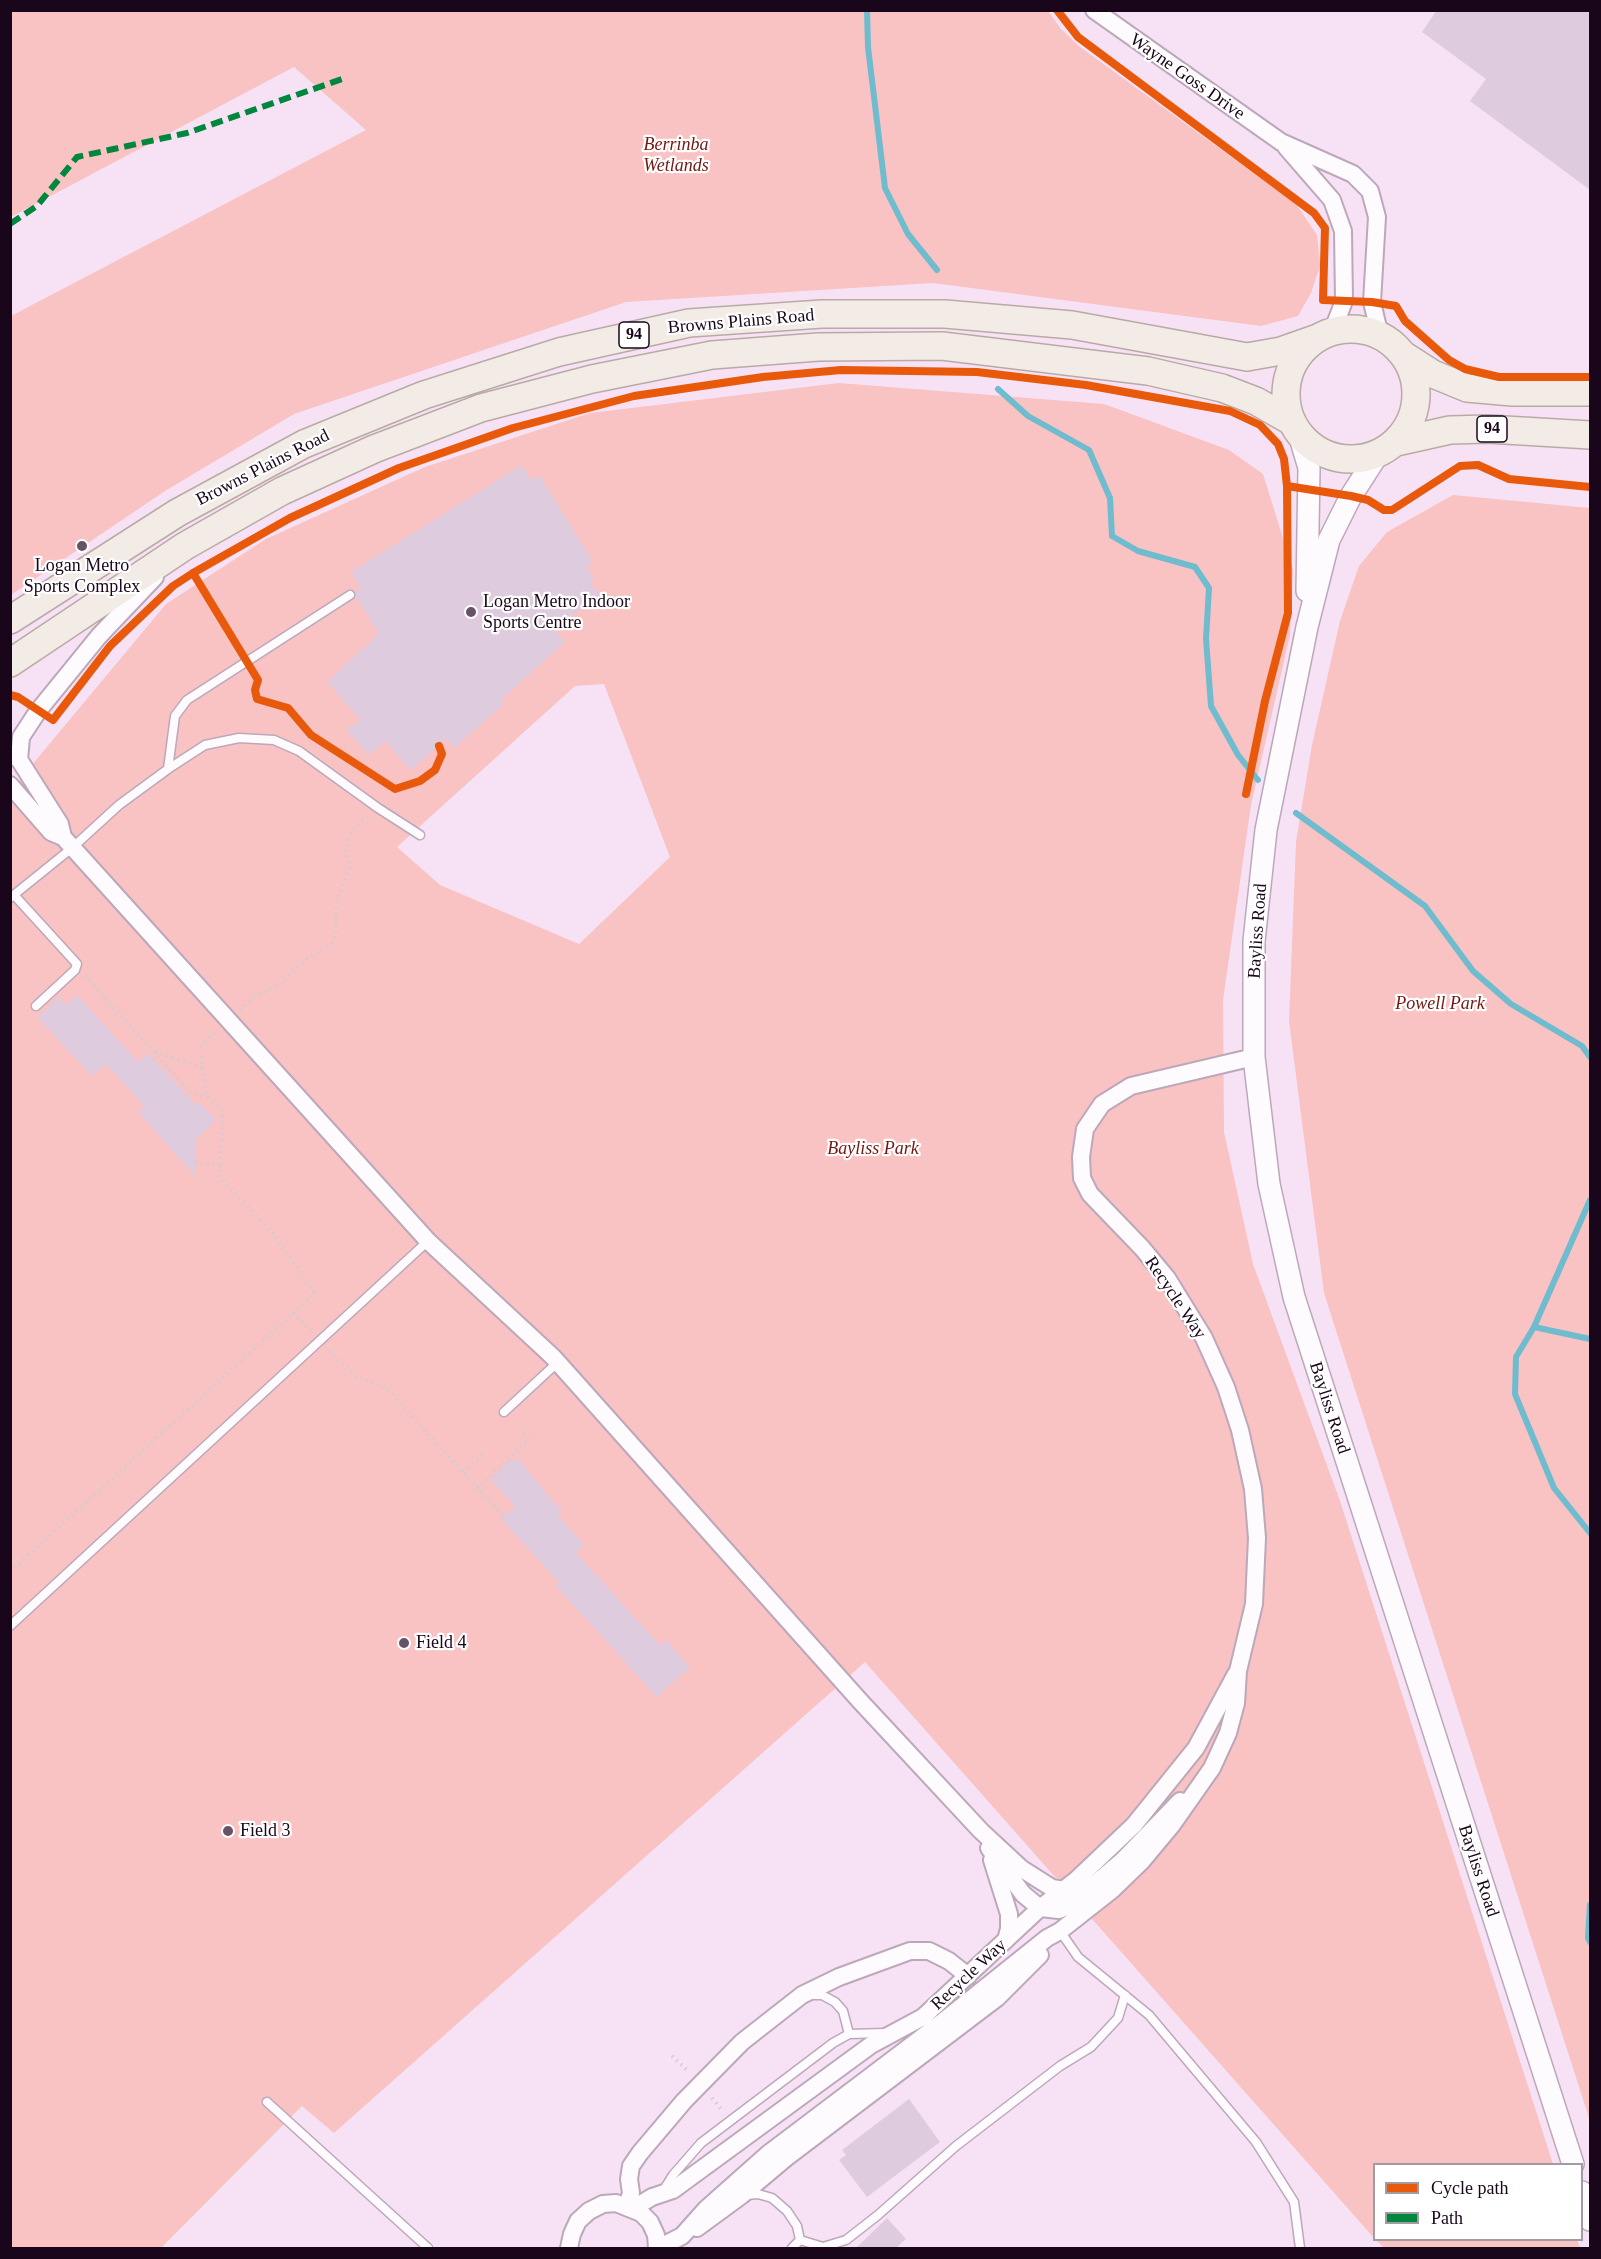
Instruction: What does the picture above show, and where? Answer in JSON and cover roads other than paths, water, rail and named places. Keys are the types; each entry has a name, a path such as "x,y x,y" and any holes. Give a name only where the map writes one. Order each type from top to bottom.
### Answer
{"main road":[{"name":"Browns Plains Road","path":"10,620 177,513 304,444 424,395 559,352 689,323 822,314 945,314 1072,325 1247,357 1281,351 1325,335"},
{"name":"94","path":"1325,335 1348,329 1365,330 1394,344 1405,356 1433,374 1467,388 1512,392 1590,392"},
{"path":"1295,428 1286,403 1287,384 1292,366 1303,350 1325,335"},
{"name":"Browns Plains Road","path":"10,663 185,546 282,491 374,449 481,408 592,379 712,355 818,347 942,346 1148,371 1222,388 1256,401 1295,428"},
{"path":"1387,448 1408,428 1414,410 1417,391 1413,373 1405,356"},
{"name":"94","path":"1295,428 1315,449 1335,458 1357,459 1450,430 1488,429 1590,435"}],"street":[{"name":"Wayne Goss Drive","path":"1094,10 1281,142 1353,174 1370,191 1377,217 1372,303 1380,336"},
{"name":"Wayne Goss Drive","path":"1281,142 1332,200 1343,231 1344,301 1325,335"},
{"name":"Bayliss Road","path":"1295,428 1309,468 1307,627"},
{"name":"Bayliss Road","path":"1387,448 1351,496 1329,540 1307,627 1266,830 1254,941 1254,1057 1269,1184 1293,1297 1573,2163"},
{"path":"67,843 60,824 15,753 21,737 38,711 99,636 185,546"},
{"path":"11,787 51,832 67,843 428,1241 557,1363 860,1701 981,1831 1022,1869 1052,1888 1064,1890"},
{"name":"Recycle Way","path":"1060,1931 1112,1890 1142,1861 1172,1826 1207,1777 1228,1733 1236,1703 1238,1671 1254,1604 1257,1538 1253,1489 1240,1430 1226,1387 1204,1338 1167,1278 1142,1248 1090,1194 1082,1178 1081,1157 1085,1129 1102,1104 1131,1086 1254,1057"},
{"name":"Recycle Way","path":"630,2207 673,2190 871,2045 923,2017 1040,1908 1064,1890 1134,1825 1196,1748 1238,1671"},
{"path":"981,1831 990,1849 1023,1894 1040,1908 1059,1910 1070,1905 1123,1860 1168,1812 1207,1777"},
{"path":"990,1849 1009,1914 1006,1940"},
{"path":"569,2248 578,2221 589,2211 603,2204 616,2203 641,2212 650,2222 656,2235 657,2248 710,2221 786,2158 997,1998 1051,1945 1060,1931"},
{"path":"682,2236 720,2196 768,2154 941,2023 1047,1938 1060,1931"},
{"path":"630,2207 631,2193 628,2179 631,2166 640,2153 684,2101 742,2042 802,1995 848,1974 910,1952 929,1951 949,1961 968,1976"},
{"path":"1583,2198 1590,2220"}],"lane":[{"path":"168,769 175,716 187,699 350,595"},
{"path":"36,1006 77,964 13,897 67,843 168,769 205,745 239,738 274,740 299,751 420,835"},
{"path":"10,1626 428,1241"},
{"path":"504,1412 557,1363"},
{"path":"1060,1931 1078,1957 1149,2015 1256,2142 1294,2202 1300,2248"},
{"path":"802,1995 822,1995 835,2002 843,2011 849,2034"},
{"path":"800,2240 823,2247 846,2240 956,2146 1060,2066 1091,2047 1118,2018 1125,1995"},
{"path":"661,2194 673,2175 701,2143 833,2043 849,2034 864,2032 892,2034"},
{"path":"267,2102 428,2248"},
{"path":"742,2195 758,2194 772,2198 797,2226 800,2240"},
{"path":"792,2248 800,2240"}],"waterway":[{"path":"867,10 868,47 885,188 908,234 937,270"},
{"path":"998,389 1028,416 1089,450 1110,498 1112,536 1138,551 1195,567 1209,588 1206,639 1211,706 1238,755 1258,780"},
{"path":"1296,813 1425,906 1473,971 1511,1004 1582,1046 1590,1057"},
{"path":"1590,1200 1534,1327 1516,1357 1515,1394 1554,1488 1590,1533"},
{"path":"1534,1327 1590,1339"},
{"path":"1590,1905 1588,1938 1590,1942"}],"place":[{"name":"Logan Metro Sports Complex","path":"82,546"},
{"name":"Logan Metro Indoor Sports Centre","path":"471,612"},
{"name":"Field 4","path":"404,1643"},
{"name":"Field 3","path":"228,1831"}],"park label":[{"name":"Berrinba Wetlands","path":"676,155"},
{"name":"Powell Park","path":"1440,1004"},
{"name":"Bayliss Park","path":"873,1149"}]}
